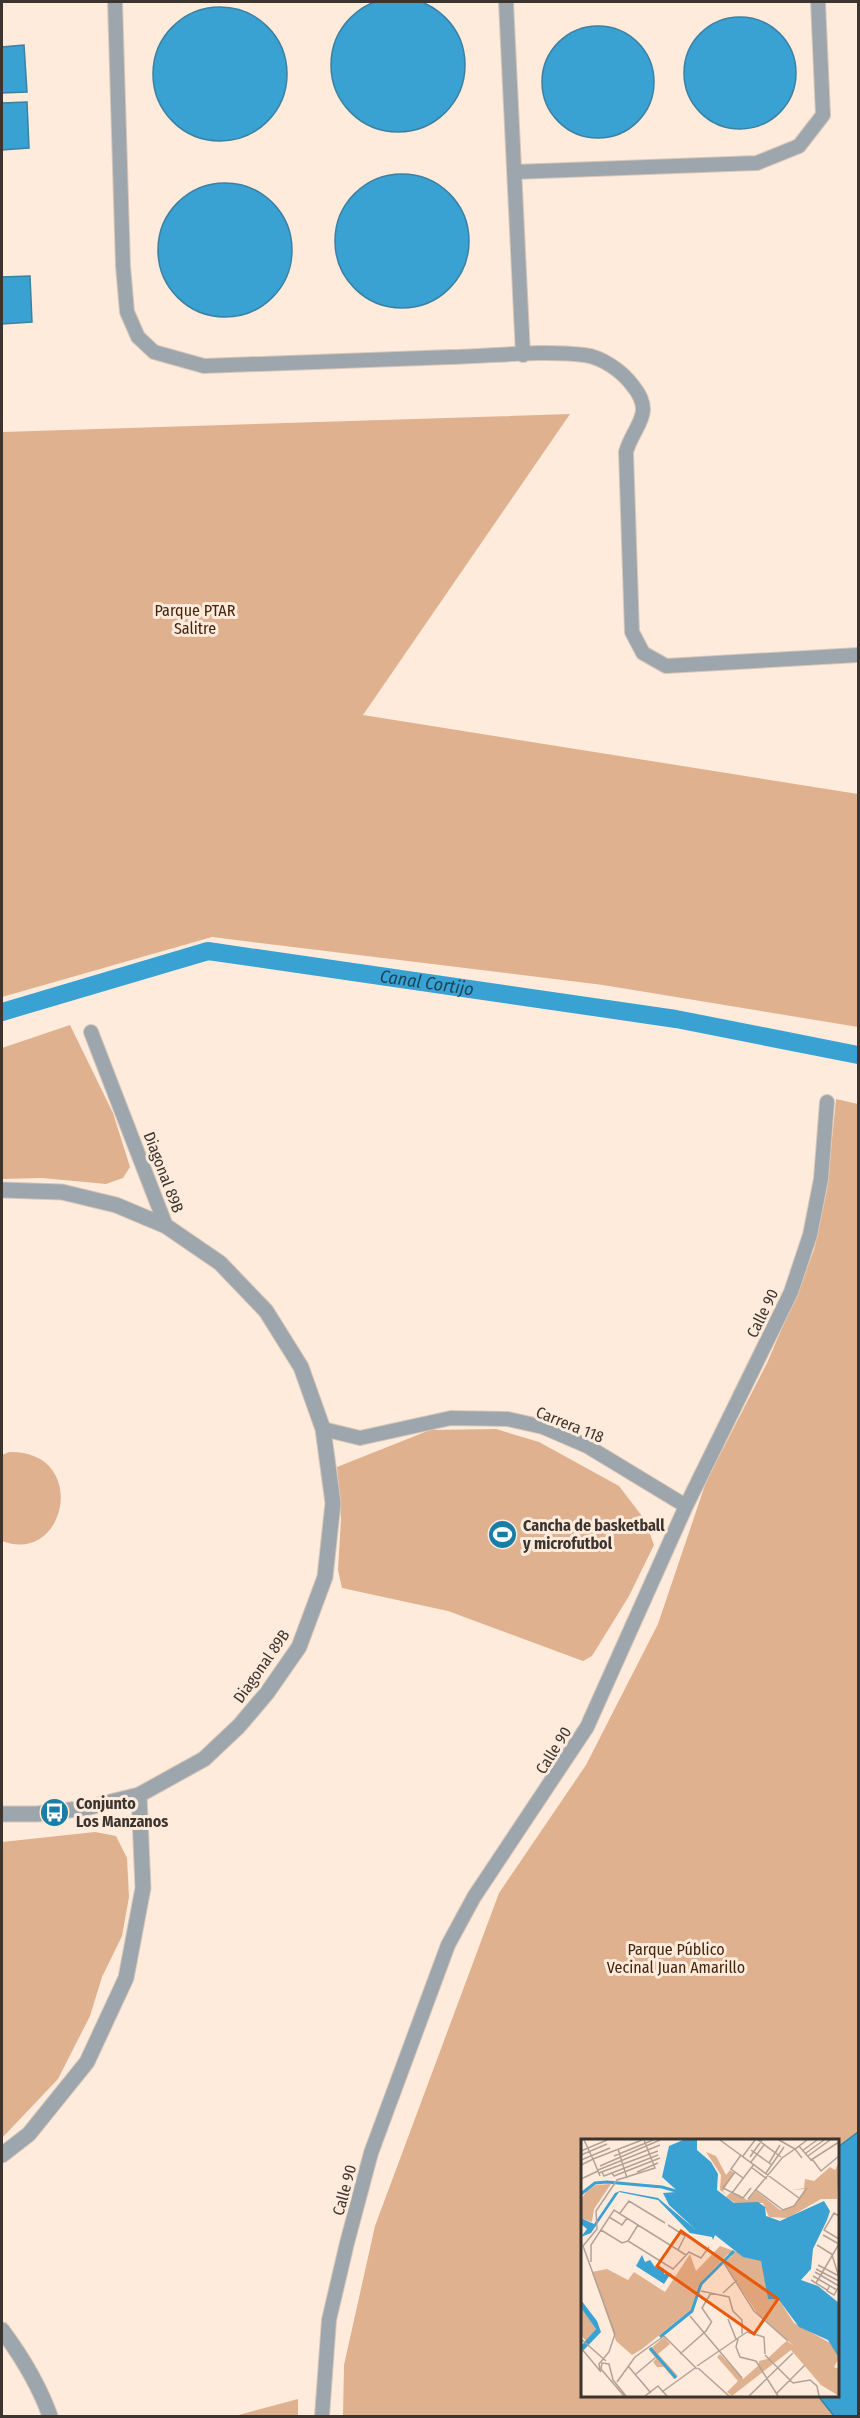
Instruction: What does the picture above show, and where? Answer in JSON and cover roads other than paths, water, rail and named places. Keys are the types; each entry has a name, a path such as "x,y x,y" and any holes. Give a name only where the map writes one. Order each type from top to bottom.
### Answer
{"street":[{"path":"115,2 123,266 127,312 138,337 154,352 204,366 523,354 586,355 608,363 634,386 643,412 642,421 630,436 626,452 632,632 643,653 666,666 858,655"},
{"path":"506,2 523,354"},
{"path":"514,172 758,163 799,146 823,115 818,2"},
{"name":"Diagonal 89B","path":"2,1814 37,1814 86,1808 139,1795 204,1760 253,1710 299,1647 325,1577 333,1503 324,1429 301,1367 266,1311 220,1263 166,1226 91,1032"},
{"name":"Calle 90","path":"322,2416 329,2320 371,2153 448,1945 474,1898 587,1727 686,1506 791,1292 810,1235 821,1179 827,1102"},
{"path":"2,1190 63,1192 116,1205 166,1226"},
{"name":"Carrera 118","path":"324,1429 360,1438 451,1418 508,1419 543,1427 587,1446 686,1506"},
{"path":"2,2155 29,2134 87,2062 126,1978 143,1888 139,1795"},
{"path":"2,2330 20,2354 44,2397 50,2416"}],"water":[{"path":"392,-1 423,3 435,10 453,28 460,40 465,65 460,90 445,112 423,127 398,132 373,127 351,112 336,90 331,65 336,40 351,18 373,3"},
{"path":"220,7 246,12 267,27 282,48 287,74 282,100 267,121 246,136 220,141 194,136 173,121 158,100 153,74 158,48 173,27 194,12"},
{"path":"740,17 761,22 779,34 791,52 796,73 791,94 779,112 761,124 740,129 719,124 701,112 689,94 684,73 689,52 701,34 719,22"},
{"path":"598,26 619,31 637,43 649,61 654,82 649,103 637,121 619,133 598,138 577,133 559,121 547,103 542,82 547,61 559,43 577,31"},
{"path":"24,45 27,92 2,93 2,47"},
{"path":"27,102 29,148 2,150 2,103"},
{"path":"402,174 428,179 449,194 464,215 469,241 464,267 449,288 428,303 402,308 376,303 355,288 340,267 335,241 340,215 355,194 376,179"},
{"path":"225,183 251,188 272,203 287,224 292,250 287,276 272,297 251,312 225,317 199,312 178,297 163,276 158,250 163,224 178,203 199,188"},
{"path":"30,276 32,322 2,324 2,277"},
{"path":"858,2132 858,2416 834,2416 819,2397 839,2397 839,2146"}],"waterway":[{"name":"Canal Cortijo","path":"2,1012 208,951 676,1019 858,1055"}],"place":[{"name":"Cancha de basketball y microfutbol","path":"502,1534"},
{"name":"Conjunto Los Manzanos","path":"55,1812"}],"park label":[{"name":"Parque PTAR Salitre","path":"195,619"},
{"name":"Parque Público Vecinal Juan Amarillo","path":"676,1958"}]}
